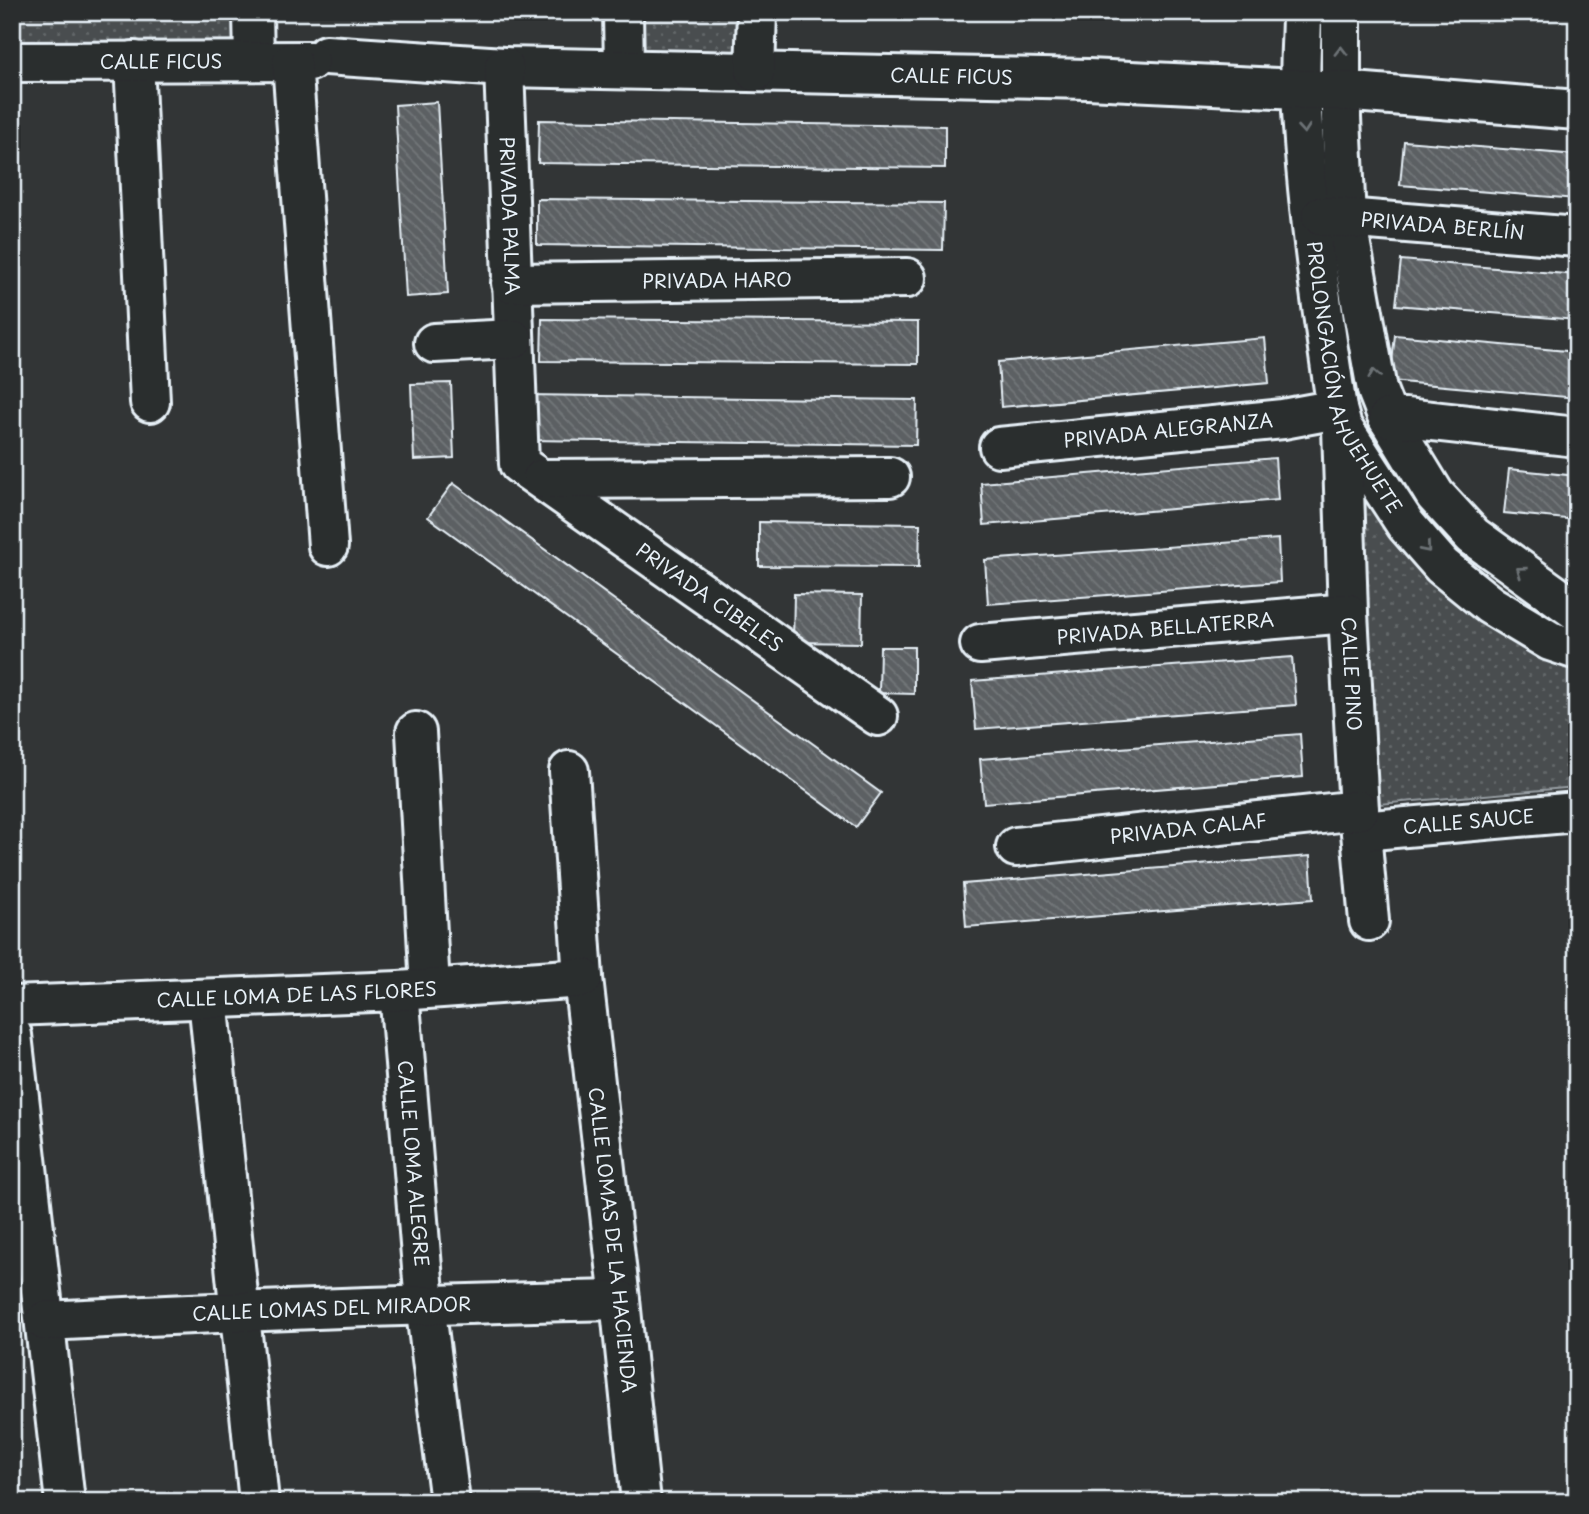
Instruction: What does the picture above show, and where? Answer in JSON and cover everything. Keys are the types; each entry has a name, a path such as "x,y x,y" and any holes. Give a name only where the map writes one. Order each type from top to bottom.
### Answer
{"street":[{"path":"253,12 254,61"},
{"path":"624,12 624,69"},
{"path":"755,72 757,12"},
{"name":"PROLONGACIÓN AHUEHUETE","path":"1302,12 1300,90 1329,217 1377,390 1396,418 1435,495 1474,536 1577,611"},
{"name":"PROLONGACIÓN AHUEHUETE","path":"1341,12 1341,91 1329,217 1318,290 1339,418 1406,525 1442,566 1490,605 1550,641 1577,650"},
{"path":"310,59 293,89 328,545"},
{"name":"CALLE FICUS","path":"12,62 310,59 1088,79 1341,91 1577,110"},
{"path":"134,61 150,402"},
{"name":"PRIVADA PALMA","path":"504,66 519,283 513,352"},
{"name":"PRIVADA BERLÍN","path":"1329,217 1577,236"},
{"name":"PRIVADA HARO","path":"519,283 908,278"},
{"path":"434,344 513,352"},
{"name":"PRIVADA CIBELES","path":"513,352 519,464 878,716"},
{"name":"PRIVADA ALEGRANZA","path":"999,447 1283,419 1339,418"},
{"name":"CALLE PINO","path":"1339,418 1360,821 1369,921"},
{"path":"1396,418 1577,437"},
{"path":"542,479 890,477"},
{"name":"PRIVADA BELLATERRA","path":"980,644 1348,613"},
{"name":"CALLE LOMA ALEGRE","path":"416,732 415,989 425,1304 450,1502"},
{"path":"569,771 583,978"},
{"name":"CALLE SAUCE","path":"1360,821 1577,812"},
{"name":"PRIVADA CALAF","path":"1016,847 1360,821"},
{"name":"CALLE LOMA DE LAS FLORES","path":"12,1006 415,989 583,978"},
{"name":"CALLE LOMAS DE LA HACIENDA","path":"583,978 641,1502"},
{"path":"208,999 259,1502"},
{"path":"12,1035 65,1502"},
{"name":"CALLE LOMAS DEL MIRADOR","path":"45,1321 425,1304 620,1300"}],"shaded area":[{"path":"12,12 251,12 252,47 12,55"},
{"path":"625,12 756,12 755,59 625,56"},
{"path":"1349,473 1577,665 1577,787 1380,804"}],"building":[{"path":"437,102 448,294 406,297 395,105"},
{"path":"539,120 945,126 945,168 538,163"},
{"path":"1404,141 1577,155 1577,199 1400,185"},
{"path":"537,199 944,203 943,250 537,245"},
{"path":"1401,260 1577,275 1577,320 1396,305"},
{"path":"542,319 918,322 918,364 541,361"},
{"path":"1395,335 1577,352 1577,398 1390,381"},
{"path":"1265,338 1269,383 1001,407 998,362"},
{"path":"451,383 454,458 414,460 411,384"},
{"path":"526,395 917,400 916,445 526,440"},
{"path":"1275,458 1278,500 984,525 981,483"},
{"path":"1509,469 1577,476 1577,520 1504,513"},
{"path":"453,483 881,793 856,827 428,517"},
{"path":"759,522 920,524 919,567 759,566"},
{"path":"1278,539 1280,582 988,604 985,560"},
{"path":"794,594 862,595 861,643 793,642"},
{"path":"880,647 914,647 914,694 879,693"},
{"path":"1292,657 1296,705 976,729 972,681"},
{"path":"1300,734 1303,777 984,803 980,759"},
{"path":"1310,856 1313,899 966,927 963,884"}]}
